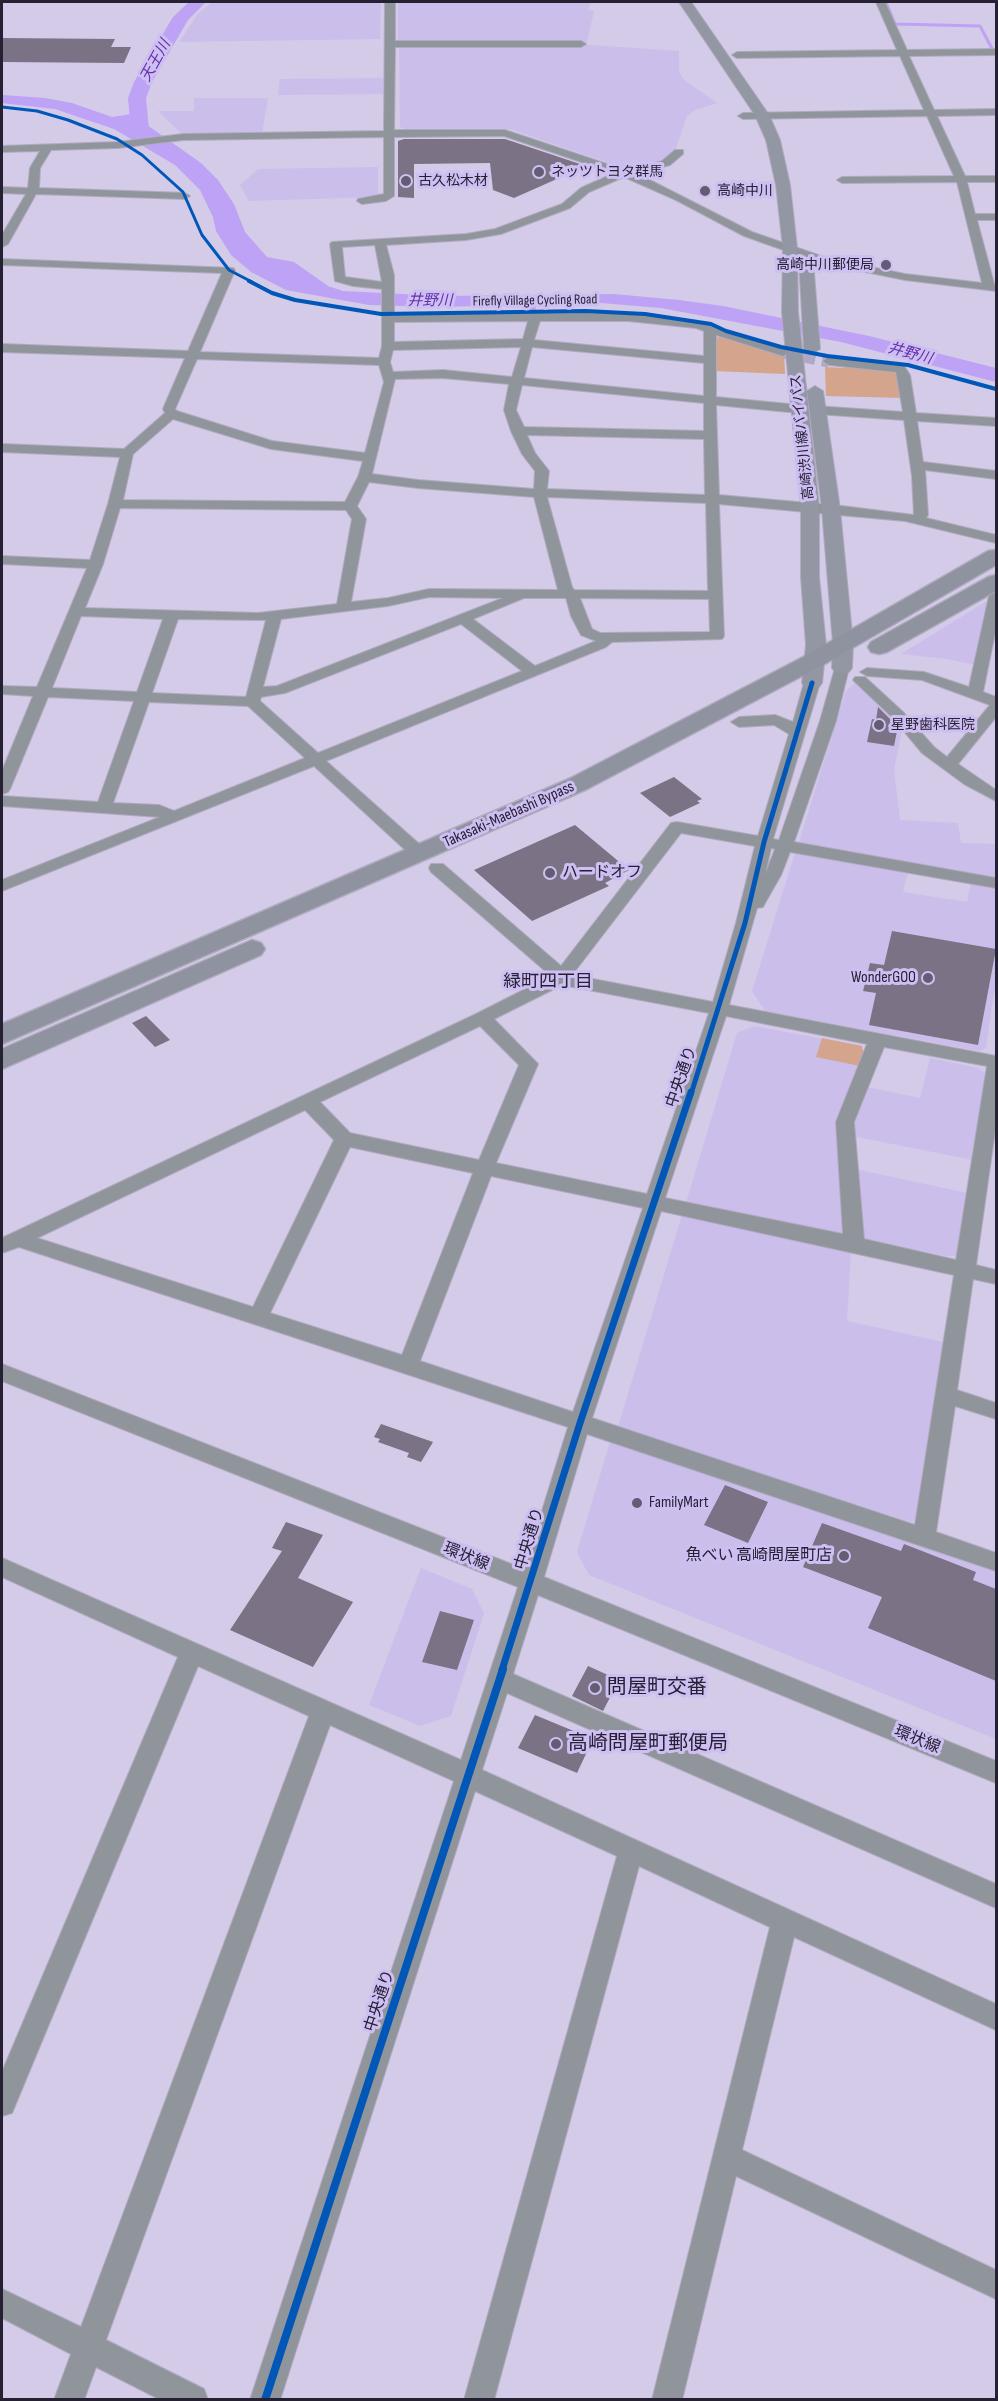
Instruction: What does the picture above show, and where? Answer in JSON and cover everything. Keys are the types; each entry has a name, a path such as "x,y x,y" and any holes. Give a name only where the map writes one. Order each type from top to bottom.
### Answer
{"highway":[{"name":"Takasaki-Maebashi Bypass","path":"853,666 876,626 996,556"},
{"name":"Takasaki-Maebashi Bypass","path":"2,1060 429,861 578,784 813,671 853,666 994,590"},
{"name":"Takasaki-Maebashi Bypass","path":"2,1035 595,796 739,722 813,671"}],"main road":[{"name":"高崎渋川線バイパス","path":"686,2 762,115 773,140 783,185 790,249 790,312 808,409 831,509 840,619 853,666"},
{"path":"699,2 778,115 785,131"},
{"name":"高崎渋川線バイパス","path":"796,346 809,315 804,237"},
{"name":"高崎渋川線バイパス","path":"808,409 813,671"},
{"path":"840,619 850,625 876,626"}],"street":[{"path":"362,201 389,196 390,2"},
{"path":"2,149 127,144 172,138 505,133 626,174 680,198 748,234 830,262 885,274 993,288 969,218 961,179 880,2"},
{"path":"390,44 581,44"},
{"path":"737,55 996,52"},
{"path":"743,116 996,112"},
{"path":"2,244 33,191 35,168 48,146"},
{"path":"387,288 339,279 336,244 466,237 497,232 566,206 585,190 626,174 666,163 679,152"},
{"path":"842,180 996,179"},
{"path":"2,190 185,196"},
{"path":"969,218 996,217"},
{"path":"350,506 365,477 390,382 384,362 388,346 388,275 380,242"},
{"path":"2,262 229,270 169,409 172,414 271,444 371,458"},
{"path":"387,316 628,317 697,326 796,346"},
{"path":"533,317 534,321 510,410 517,431 529,454 542,471 540,493 565,589 572,595 578,616 586,632 597,637 608,638 717,636 710,435 710,330"},
{"path":"388,346 527,343 710,360"},
{"path":"2,348 190,357 384,362"},
{"path":"829,361 900,369 904,375 917,465 921,515 917,520"},
{"path":"387,376 443,374 808,409 996,422"},
{"path":"2,789 78,612 96,564 115,504 127,453 172,414"},
{"path":"517,431 710,435"},
{"path":"2,448 127,453"},
{"path":"917,465 996,475"},
{"path":"365,477 418,484 540,493 713,499 885,514 996,539"},
{"path":"115,504 350,506"},
{"path":"343,608 359,519 350,506"},
{"path":"2,560 96,564"},
{"path":"975,695 994,590"},
{"path":"78,612 274,616 388,602 429,593 715,595"},
{"path":"2,690 143,697 253,697 279,690 465,620 522,595"},
{"path":"104,806 172,615"},
{"path":"253,697 274,616"},
{"path":"465,620 533,672"},
{"path":"2,886 533,672 601,644 608,638"},
{"path":"853,666 924,676 996,702"},
{"path":"853,666 928,750 948,766 996,796"},
{"name":"中央通り","path":"746,923 773,875 828,721 853,666"},
{"name":"中央通り","path":"265,2400 531,1582 580,1424 719,1010 746,923 765,842 798,733 813,671"},
{"path":"253,697 317,759 561,978 996,1064 990,1161 964,1268 924,1538"},
{"path":"948,766 996,708"},
{"path":"739,722 775,720 786,724 798,733"},
{"path":"2,742 20,743"},
{"path":"2,801 159,810 174,817"},
{"path":"10,1243 483,1018 561,978 677,827 996,883"},
{"path":"2,869 29,875"},
{"path":"408,1365 485,1167 530,1064 483,1018"},
{"path":"854,1244 845,1122 878,1040"},
{"path":"308,1101 344,1139 854,1244 996,1277"},
{"path":"258,1317 344,1139"},
{"path":"10,1243 258,1317 408,1365 996,1562"},
{"name":"環状線","path":"2,1372 531,1582 996,1772"},
{"path":"946,1395 996,1411"},
{"path":"2,1567 467,1775 996,2017"},
{"path":"2,2103 192,1651"},
{"path":"499,1679 996,1896"},
{"path":"69,2400 323,1711"},
{"path":"479,2400 631,1851"},
{"path":"667,2400 785,1920"},
{"path":"727,2157 996,2285"},
{"path":"2,2303 193,2400"}],"shaded area":[{"path":"212,2 381,2 380,39 179,42 198,14"},
{"path":"398,2 591,2 588,10 594,11 587,42 404,43 398,41"},
{"path":"591,45 679,51 679,72 684,80 717,103 695,110 687,116 675,151 666,161 633,171 510,129 406,129 400,127 399,48"},
{"path":"383,78 383,94 278,95 280,79"},
{"path":"194,98 268,98 262,134 181,133 158,111 194,111"},
{"path":"378,167 378,196 376,197 249,201 240,185 258,169"},
{"path":"720,337 784,355 785,374 714,371 715,338"},
{"path":"845,365 896,371 904,398 826,396 825,367 844,368"},
{"path":"987,601 977,665 901,654"},
{"path":"855,683 870,692 903,725 894,769 900,820 958,823 961,843 996,844 996,878 798,845 846,691"},
{"path":"795,853 908,872 903,892 967,902 971,883 996,888 996,979 986,1048 979,1051 765,1011 752,991"},
{"path":"754,1026 862,1046 840,1206 845,1235 686,1203 737,1033"},
{"path":"822,1038 862,1046 864,1056 860,1066 816,1057"},
{"path":"930,1058 978,1068 985,1074 973,1160 852,1136 854,1117 867,1087 920,1098"},
{"path":"855,1169 967,1193 960,1256 946,1256 861,1239"},
{"path":"682,1215 851,1250 847,1321 943,1342 917,1519 911,1522 618,1427"},
{"path":"610,1442 996,1570 996,1739 589,1575 577,1552"},
{"path":"421,1568 472,1589 484,1613 451,1716 420,1726 369,1705"}],"water":[{"name":"井野川","path":"2,95 45,98 72,103 112,117 132,114 135,109 134,100 137,98 141,101 143,117 147,125 201,163 218,180 234,204 245,232 267,257 294,262 328,286 343,291 441,296 614,294 723,306 869,336 996,368 996,382 841,342 661,308 601,303 535,304 536,310 530,310 527,305 435,307 369,305 286,290 251,272 231,255 216,231 213,217 200,190 175,165 114,129 55,109 2,103"}],"building":[{"path":"2,38 115,39 111,47 131,47 124,63 2,62"},
{"path":"404,139 505,139 586,166 514,198 493,190 490,163 414,164 414,198 398,197 398,141"},
{"name":"星野歯科医院","path":"878,707 895,724 894,730 897,731 894,746 867,742 872,719 876,720"},
{"path":"674,777 702,799 697,801 700,803 670,817 640,793"},
{"name":"ハードオフ","path":"575,825 629,870 605,883 609,886 532,921 474,870"},
{"name":"WonderGOO","path":"892,931 996,949 978,1045 869,1025 876,993 863,991 870,963 884,965"},
{"path":"146,1016 170,1040 155,1047 132,1023"},
{"path":"381,1424 433,1442 421,1462 407,1457 409,1453 378,1442 380,1439 374,1437"},
{"path":"725,1485 768,1502 748,1543 704,1525"},
{"path":"286,1522 323,1535 298,1578 353,1602 313,1667 230,1630 282,1551 272,1548"},
{"path":"822,1523 901,1551 904,1544 976,1572 973,1580 996,1589 996,1681 868,1628 882,1597 803,1567"},
{"path":"440,1611 474,1620 457,1670 422,1662"},
{"name":"問屋町交番","path":"588,1666 619,1680 603,1711 572,1696"},
{"name":"高崎問屋町郵便局","path":"535,1715 593,1739 577,1773 518,1748"}],"waterway":[{"name":"天王川","path":"140,130 137,98 143,82 181,17 198,2"},
{"path":"886,2 895,24 980,26 996,56"}],"tunnel":[{"path":"783,352 829,361"}],"cycle path":[{"name":"Firefly Village Cycling Road","path":"2,107 37,111 68,120 117,139 142,155 183,192 202,235 229,270 272,293 295,300 381,314 586,311 645,314 711,324 726,331 781,347 827,356 908,365 996,389"},
{"path":"265,2400 531,1582 580,1423 719,1010 745,923 764,842 812,683"}],"place":[{"name":"ネッツトヨタ群馬","path":"539,172"},
{"name":"古久松木材","path":"406,181"},
{"name":"高崎中川","path":"705,191"},
{"name":"高崎中川郵便局","path":"886,265"},
{"name":"星野歯科医院","path":"879,725"},
{"name":"ハードオフ","path":"550,873"},
{"name":"WonderGOO","path":"928,978"},
{"name":"FamilyMart","path":"637,1503"},
{"name":"魚べい 高崎問屋町店","path":"844,1556"},
{"name":"問屋町交番","path":"595,1688"},
{"name":"高崎問屋町郵便局","path":"556,1744"}],"district":[{"name":"緑町四丁目","path":"548,982"}]}
